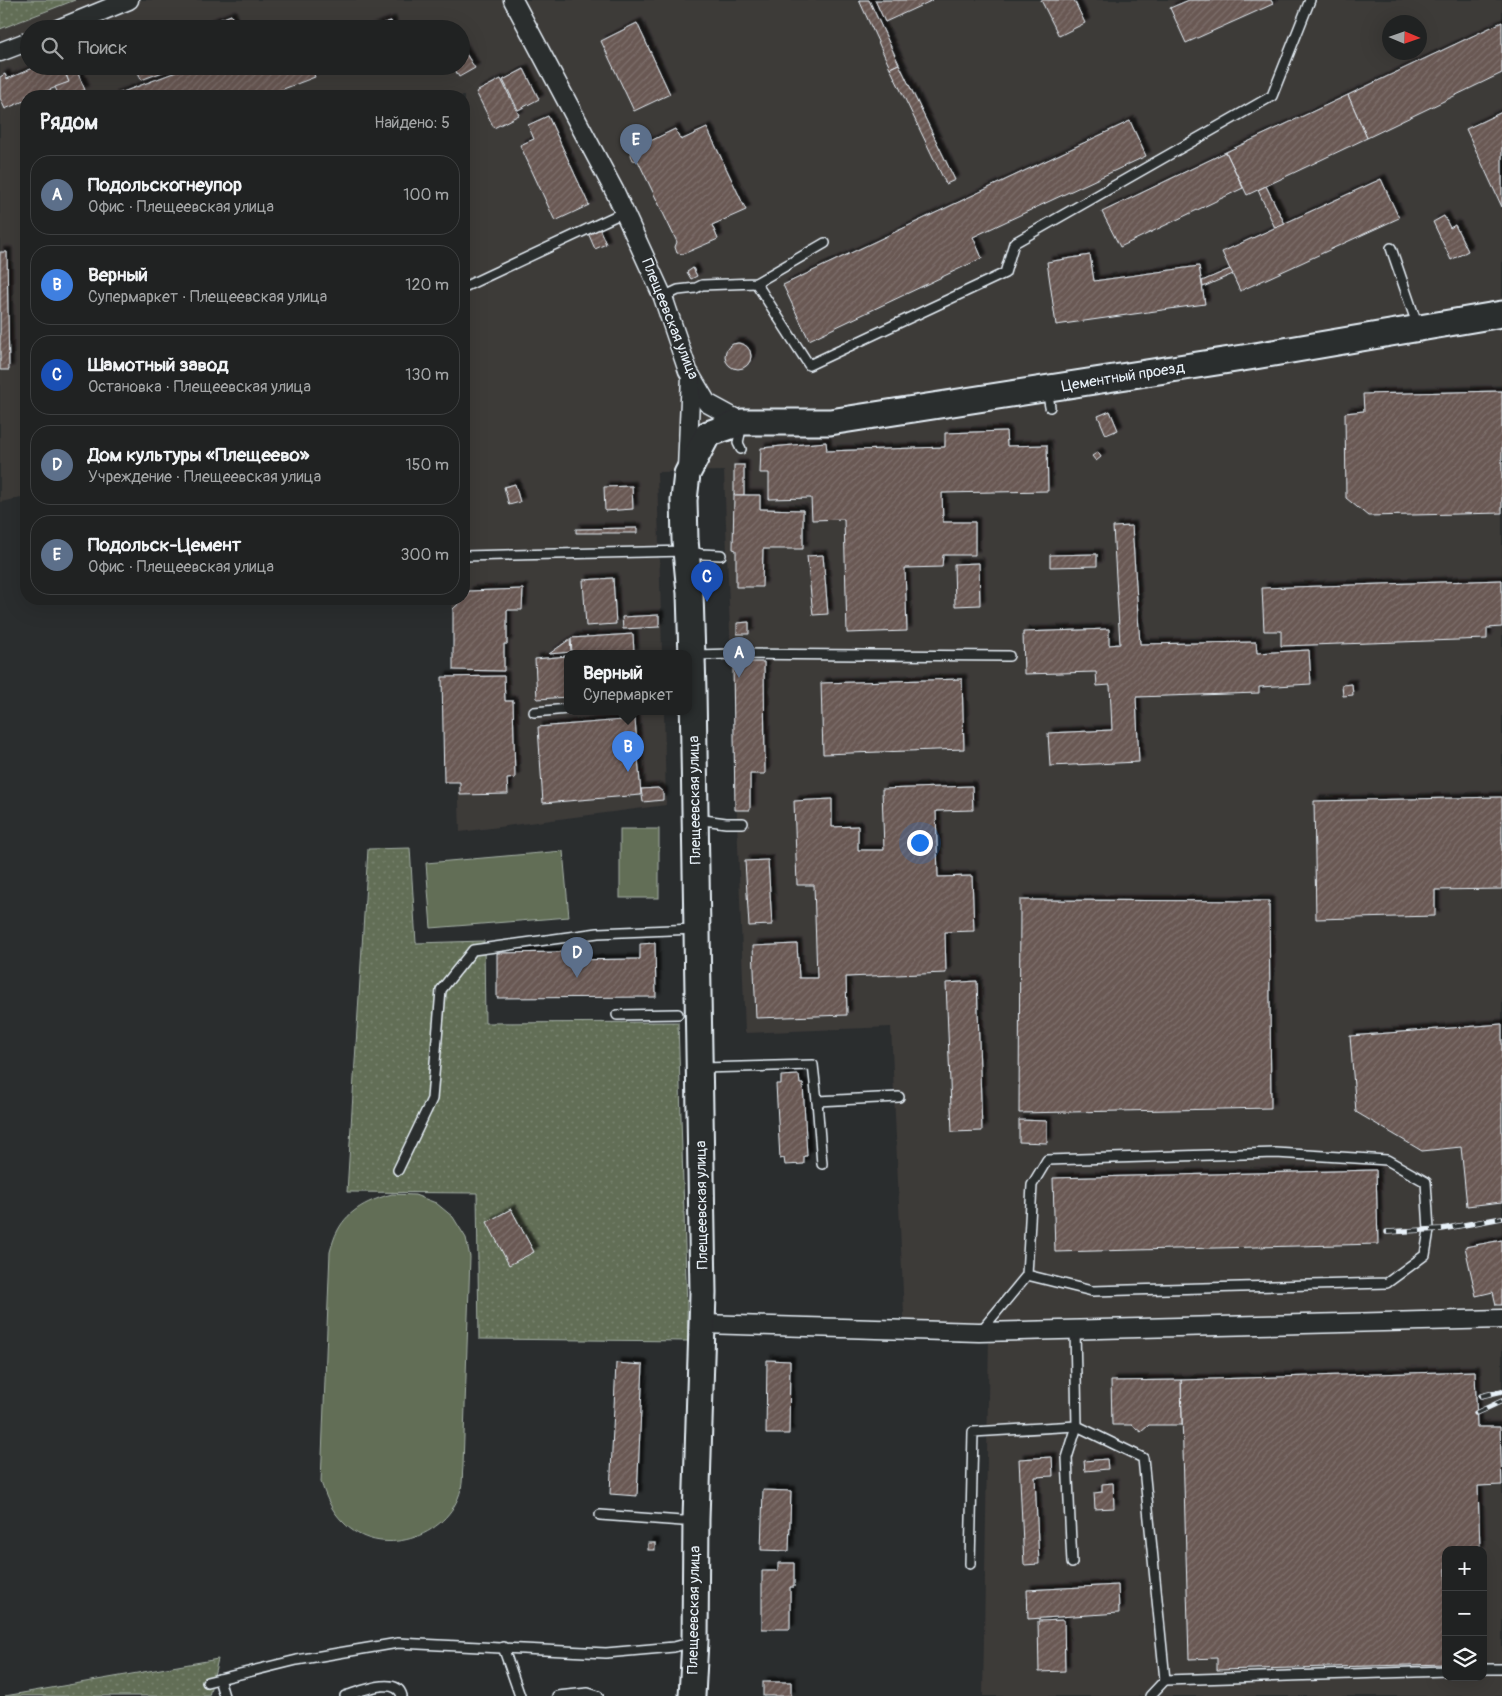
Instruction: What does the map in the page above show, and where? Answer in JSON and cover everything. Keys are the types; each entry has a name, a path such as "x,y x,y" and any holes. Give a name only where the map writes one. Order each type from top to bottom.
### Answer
{"street":[{"path":"80,20 129,0"},
{"name":"Плещеевская улица","path":"513,0 616,192 663,297 690,376 707,403 742,422"},
{"path":"0,52 20,44"},
{"name":"Цементный проезд","path":"742,422 830,422 1048,398 1418,328 1502,314"},
{"path":"687,474 690,376"},
{"name":"Плещеевская улица","path":"692,650 684,500 687,474 708,434 742,422"},
{"name":"Плещеевская улица","path":"692,715 696,820 703,1324 692,1696"},
{"path":"703,1324 979,1332 1502,1319"}],"lane":[{"path":"756,283 809,365 1005,273 1014,243 1272,96 1310,0"},
{"path":"470,285 624,212"},
{"path":"663,297 678,290 696,288 702,285 756,283 825,243"},
{"path":"1390,248 1418,328"},
{"path":"740,449 738,443 742,422"},
{"path":"470,556 687,551 721,555"},
{"path":"692,655 1008,656"},
{"path":"534,712 564,709"},
{"path":"696,820 743,823"},
{"path":"398,1170 432,1099 441,990 473,950 598,933 697,929"},
{"path":"617,1015 678,1014"},
{"path":"699,1068 813,1066 822,1164"},
{"path":"817,1101 899,1097"},
{"path":"979,1332 1027,1274 1032,1185 1047,1160 1285,1154 1387,1160 1426,1182 1429,1230 1425,1254 1386,1283 1092,1291 1027,1274"},
{"path":"1072,1563 1067,1458 1077,1426 1075,1330"},
{"path":"970,1564 973,1432 1077,1426 1143,1458 1165,1680"},
{"path":"600,1515 682,1521 696,1519"},
{"path":"207,1682 298,1660 398,1643 606,1653 674,1647 695,1641"},
{"path":"503,1647 520,1696"},
{"path":"1487,1669 1502,1669"},
{"path":"1150,1696 1165,1680 1442,1671"},
{"path":"219,1679 224,1696"},
{"path":"345,1696 386,1685 395,1686 402,1696"},
{"path":"557,1696 588,1693 598,1696"}],"shaded area":[{"path":"0,0 1502,0 1502,1696 983,1696 989,1335 905,1337 891,1027 745,1033 724,471 657,472 662,650 564,650 564,715 664,715 666,805 460,832 452,605 470,605 470,90 20,90 20,498 0,502"}],"green space":[{"path":"0,0 75,0 20,20 0,29"},
{"path":"620,829 659,829 659,898 620,898"},
{"path":"410,848 416,943 484,941 485,1023 678,1022 688,1341 479,1339 477,1193 347,1192 368,849"},
{"path":"563,851 569,917 431,928 426,863"},
{"path":"392,1194 415,1195 436,1203 453,1217 466,1238 470,1257 461,1489 454,1506 442,1521 428,1531 411,1538 393,1541 375,1540 358,1534 343,1522 329,1503 321,1482 330,1252 337,1233 348,1216 368,1202"},
{"path":"218,1659 209,1696 5,1696"}],"building":[{"path":"859,0 869,0 899,64 890,68"},
{"path":"875,0 933,0 885,22"},
{"path":"1041,0 1074,0 1085,23 1059,36"},
{"path":"1189,0 1271,0 1273,4 1186,43 1170,8"},
{"path":"231,15 233,20 218,20"},
{"path":"1502,22 1502,73 1367,138 1348,95 1422,60 1427,60 1427,58"},
{"path":"637,23 670,94 634,111 601,41"},
{"path":"470,60 475,68 470,71"},
{"path":"899,64 955,180 946,184 890,68"},
{"path":"524,69 539,99 518,110 503,80"},
{"path":"5,74 7,79 20,74 66,75 69,82 49,90 20,90 20,103 5,109 0,98 0,77"},
{"path":"66,75 79,75 85,90 56,90 55,87 69,82"},
{"path":"139,75 155,75 141,80"},
{"path":"168,75 314,75 315,77 281,90 128,90"},
{"path":"501,79 519,115 494,128 476,92"},
{"path":"1348,95 1367,138 1247,195 1226,152"},
{"path":"1502,112 1502,207 1466,129"},
{"path":"548,116 589,205 555,221 520,145 534,139 528,125"},
{"path":"1130,121 1146,156 973,237 982,258 809,340 783,285"},
{"path":"707,128 746,210 712,225 718,239 683,254 677,253 675,247 677,242 638,161 633,160 632,150 675,129 681,140"},
{"path":"1226,152 1243,188 1120,247 1102,212"},
{"path":"1381,179 1399,218 1240,291 1222,252"},
{"path":"1266,186 1285,224 1275,228 1258,190"},
{"path":"1444,216 1450,228 1455,225 1468,251 1451,260 1433,222"},
{"path":"599,228 606,244 595,249 588,233"},
{"path":"0,252 7,252 9,370 0,370"},
{"path":"1090,255 1094,281 1199,266 1205,304 1056,325 1047,262"},
{"path":"693,268 697,276 691,279 687,272"},
{"path":"1230,269 1233,274 1203,287 1202,281"},
{"path":"738,343 747,347 751,356 747,365 738,369 729,365 725,356 729,347"},
{"path":"1502,391 1502,513 1368,516 1346,498 1345,413 1364,411 1363,394"},
{"path":"1110,411 1118,430 1106,435 1098,416"},
{"path":"1006,431 1007,446 1047,445 1048,491 942,493 943,522 975,522 975,555 943,555 942,567 905,568 907,631 847,633 844,519 812,520 811,498 769,499 769,473 760,473 761,448 826,442 827,451 945,447 945,433"},
{"path":"1098,452 1101,457 1096,461 1092,456"},
{"path":"734,465 744,465 744,495 734,495"},
{"path":"515,484 520,502 509,505 504,487"},
{"path":"632,486 633,509 605,511 604,487"},
{"path":"734,495 760,495 760,509 803,510 803,549 763,549 762,587 736,587 736,550 733,549"},
{"path":"1132,526 1140,644 1256,642 1257,653 1309,650 1311,684 1259,687 1259,693 1136,697 1139,762 1050,766 1048,733 1112,730 1110,685 1097,686 1096,672 1024,674 1023,632 1109,629 1109,645 1120,644 1113,527"},
{"path":"637,528 637,533 576,533 576,529"},
{"path":"1097,554 1097,566 1050,567 1050,555"},
{"path":"823,555 828,614 813,615 807,556"},
{"path":"979,563 980,605 955,606 954,564"},
{"path":"613,578 616,624 586,626 583,580"},
{"path":"1502,580 1502,627 1487,628 1487,639 1281,646 1281,631 1264,631 1262,588"},
{"path":"523,589 522,610 507,610 507,644 504,644 504,671 453,670 453,609 457,605 470,605 470,591"},
{"path":"659,615 659,627 623,629 622,617"},
{"path":"749,622 749,634 737,634 737,623"},
{"path":"633,634 634,650 572,650 571,638"},
{"path":"570,639 571,650 549,654"},
{"path":"564,656 564,697 537,699 535,659"},
{"path":"733,662 764,662 765,774 750,774 750,810 735,810"},
{"path":"504,676 505,701 513,701 515,778 507,779 508,794 460,795 460,782 444,782 442,677"},
{"path":"962,679 964,749 823,754 821,683"},
{"path":"1352,684 1353,695 1343,696 1342,685"},
{"path":"635,719 641,795 543,803 538,727"},
{"path":"972,786 973,810 936,811 938,877 972,876 974,931 945,932 946,973 846,977 847,1015 756,1018 753,946 797,944 799,978 817,978 814,885 797,885 794,801 832,799 832,827 858,826 858,850 884,850 882,789"},
{"path":"658,788 663,792 663,800 643,802 641,789"},
{"path":"1502,797 1502,889 1435,890 1435,916 1316,919 1314,801"},
{"path":"768,860 772,925 749,926 745,861"},
{"path":"1020,900 1269,901 1271,1108 1019,1113"},
{"path":"655,943 656,997 497,998 497,953 564,952 564,960 640,959 640,944"},
{"path":"977,981 982,1131 952,1132 946,983"},
{"path":"1502,1024 1502,1202 1467,1206 1461,1147 1422,1151 1356,1112 1350,1036"},
{"path":"799,1075 800,1084 803,1084 807,1156 804,1156 804,1164 785,1165 784,1158 780,1159 776,1084 781,1084 781,1076"},
{"path":"1019,1120 1047,1121 1047,1143 1019,1142"},
{"path":"1376,1170 1378,1244 1055,1252 1053,1178"},
{"path":"511,1209 534,1252 509,1265 487,1222"},
{"path":"1502,1240 1502,1305 1496,1305 1493,1292 1476,1296 1465,1247"},
{"path":"767,1360 790,1361 789,1434 766,1434"},
{"path":"616,1363 643,1365 637,1496 610,1494"},
{"path":"1475,1371 1477,1427 1500,1427 1502,1485 1478,1486 1480,1546 1442,1546 1442,1664 1217,1670 1217,1658 1189,1659 1181,1380"},
{"path":"1181,1380 1182,1425 1149,1425 1141,1432 1132,1425 1112,1425 1111,1381"},
{"path":"1052,1457 1053,1476 1035,1477 1039,1564 1024,1565 1019,1459"},
{"path":"1107,1459 1108,1469 1085,1471 1084,1461"},
{"path":"1113,1483 1114,1508 1095,1509 1094,1493 1102,1492 1102,1484"},
{"path":"763,1490 791,1491 789,1551 761,1550"},
{"path":"648,1543 655,1543 655,1550 648,1550"},
{"path":"778,1563 794,1563 794,1587 790,1587 790,1629 762,1629 762,1571 778,1571"},
{"path":"1118,1585 1119,1613 1028,1619 1027,1590"},
{"path":"1064,1620 1065,1671 1039,1672 1038,1621"},
{"path":"763,1682 791,1682 791,1696 763,1696"}],"railway":[{"path":"1387,1232 1442,1229 1502,1218"},
{"path":"1481,1396 1502,1391"},
{"path":"1476,1413 1502,1401"}],"place":[{"name":"Подольск-Цемент","path":"636,165"},
{"name":"Шамотный завод","path":"707,602"},
{"name":"Подольскогнеупор","path":"739,678"},
{"name":"Верный","path":"628,772"},
{"name":"Дом культуры «Плещеево»","path":"577,978"}]}
